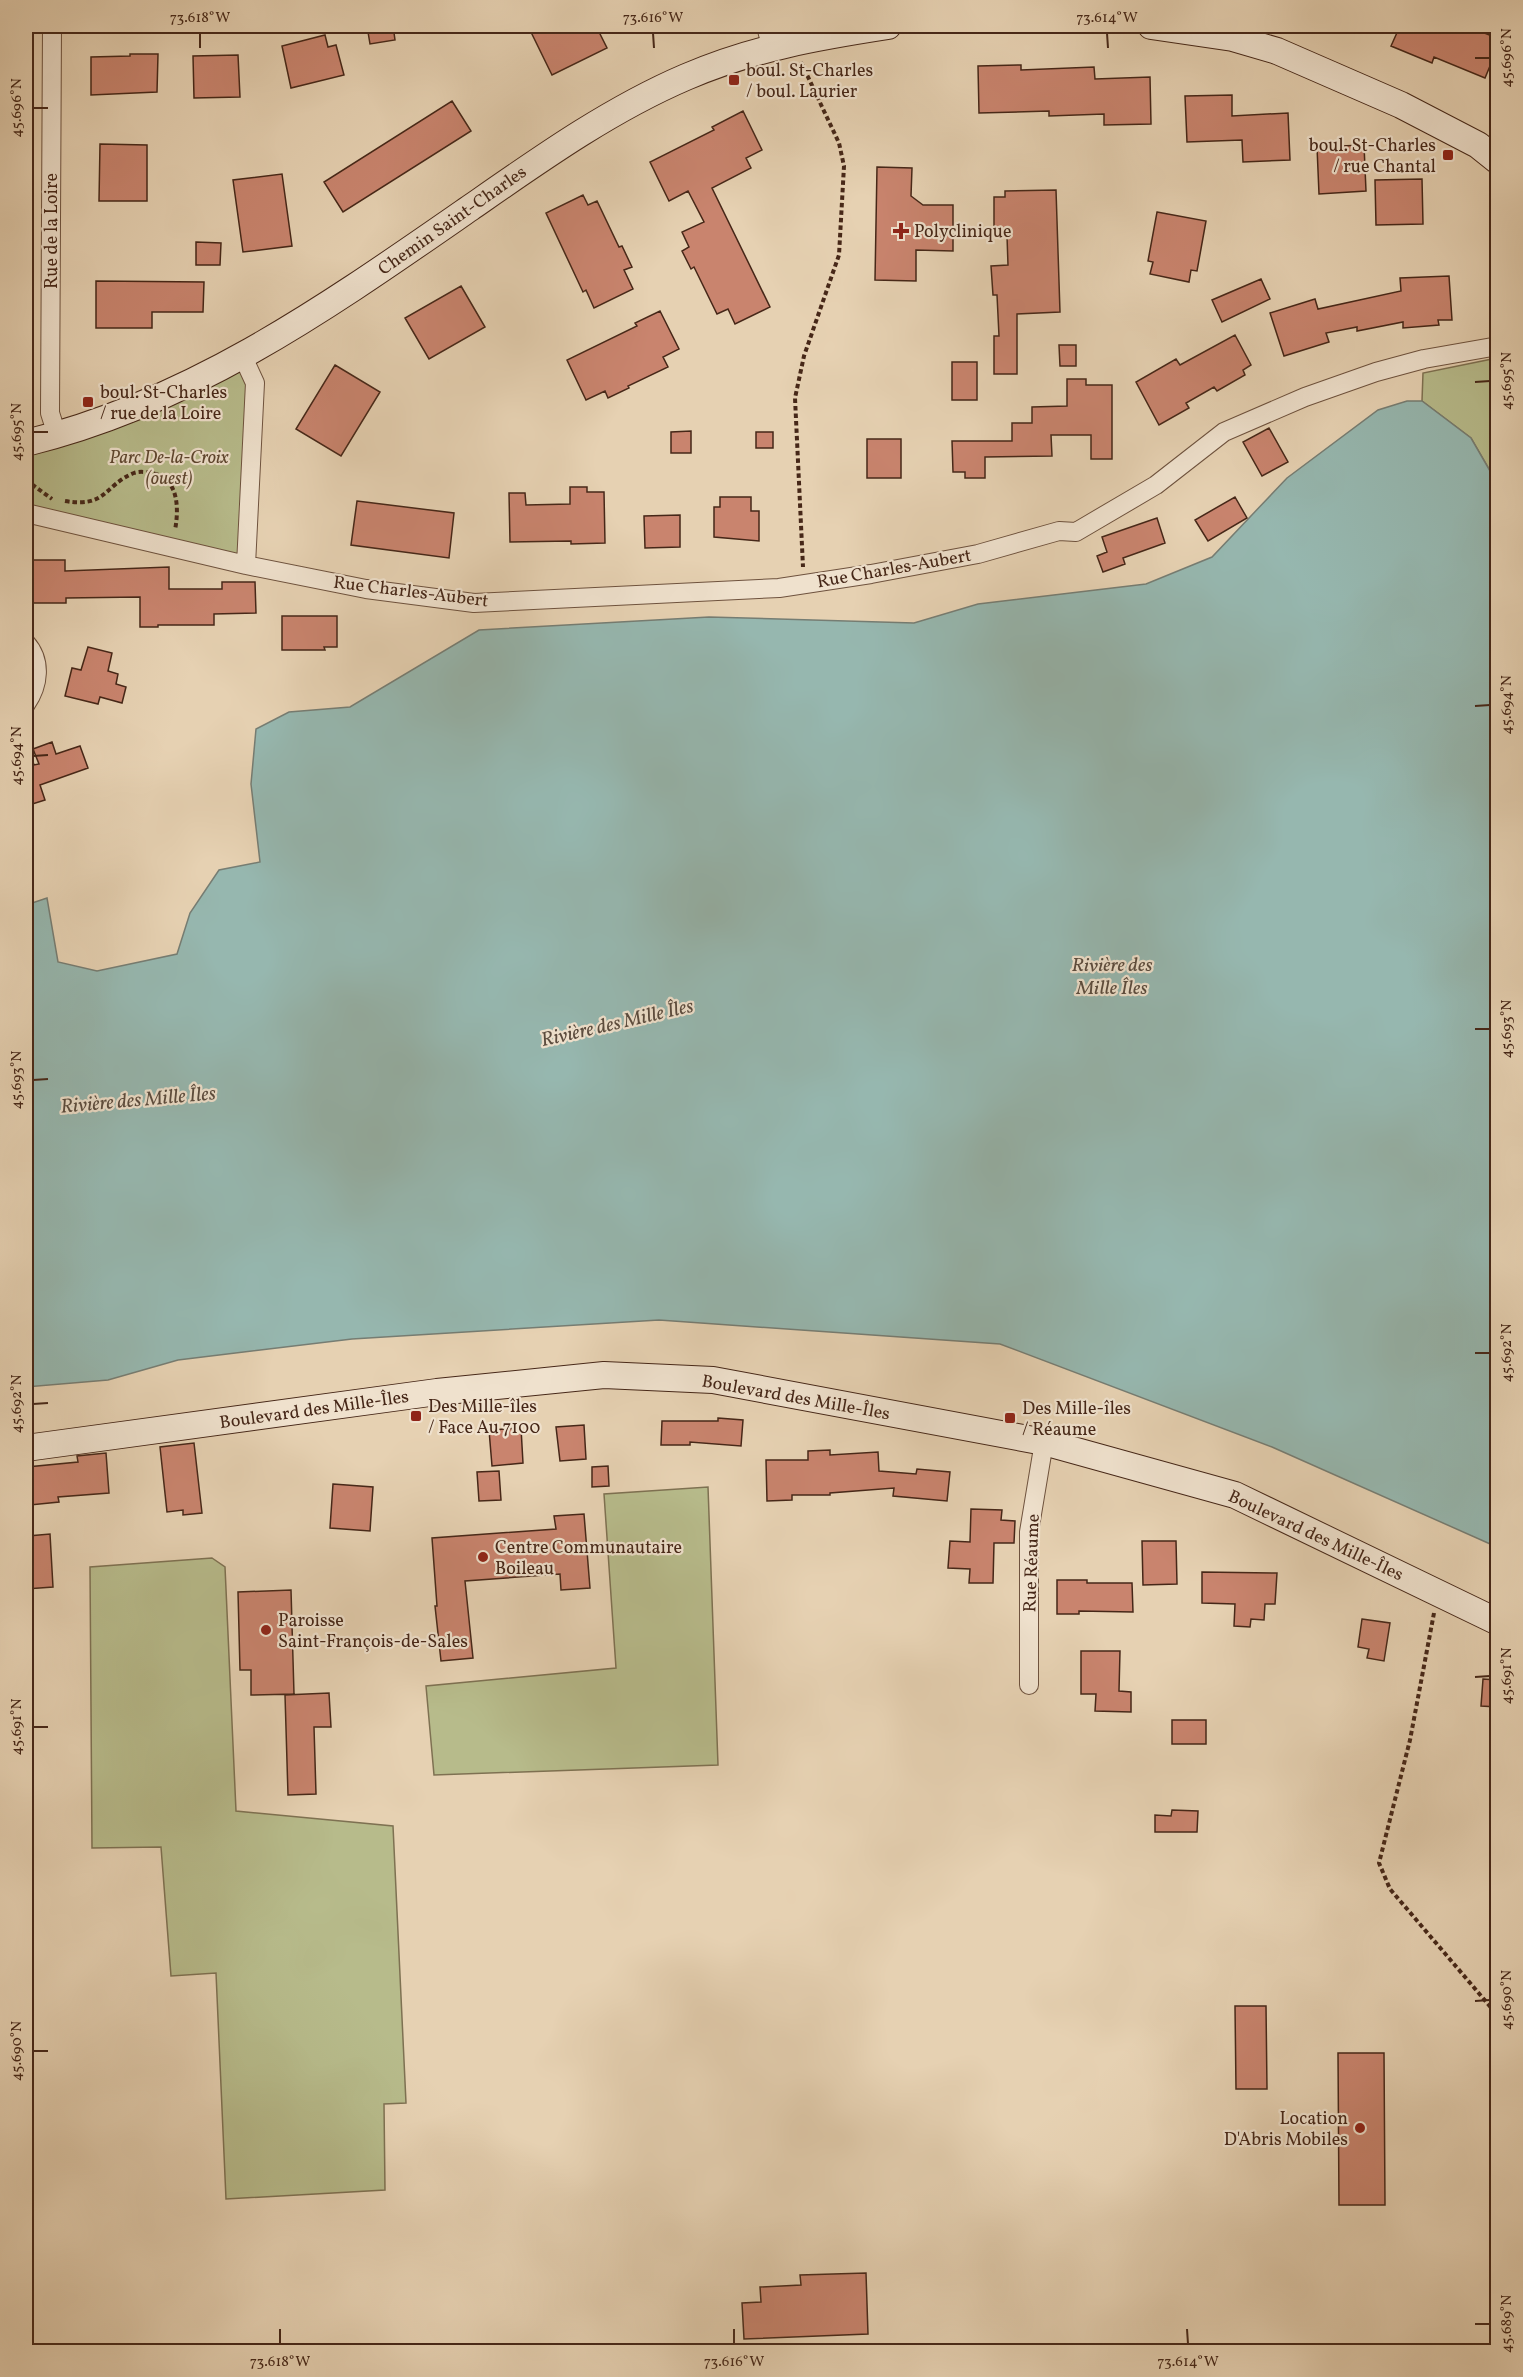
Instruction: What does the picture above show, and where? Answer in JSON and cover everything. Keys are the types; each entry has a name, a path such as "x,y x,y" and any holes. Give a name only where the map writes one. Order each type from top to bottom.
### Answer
{"street":[{"name":"Rue de la Loire","path":"52,26 50,413 57,435"},
{"name":"Chemin Saint-Charles","path":"26,443 92,425 151,402 190,385 243,357 306,319 591,127 768,36 810,38 888,26"},
{"path":"1151,26 1233,38 1277,51 1401,105 1478,145 1494,150"},
{"name":"Rue Charles-Aubert","path":"26,513 246,565 366,589 474,603 756,590 872,574 978,554 1059,531 1076,532 1156,485 1224,432 1305,396 1376,372 1424,359 1497,346"},
{"path":"243,357 255,383 246,565"},
{"path":"26,643 36,661 37,676 34,690 26,704"},
{"name":"Boulevard des Mille-Îles","path":"26,1448 437,1392 604,1375 713,1380 1044,1442 1235,1495 1497,1622"},
{"name":"Rue Réaume","path":"1029,1685 1029,1532 1044,1442"}],"path":[{"path":"768,36 802,62 839,143 844,166 839,255 804,356 795,398 804,583"},
{"path":"26,480 53,500 80,504 99,498 136,472 155,473 164,477 172,487 177,499 178,515 172,548"},
{"path":"1438,1592 1410,1740 1379,1863 1390,1889 1494,2011 1497,2019"}],"green space":[{"name":"Parc De-la-Croix (ouest)","path":"240,348 250,393 246,565 26,513 26,439"},
{"path":"1497,358 1497,483 1471,438 1422,401 1423,373"},
{"path":"708,1487 718,1765 434,1775 426,1686 616,1668 604,1494"},
{"path":"212,1558 225,1567 236,1811 393,1826 406,2103 384,2104 385,2190 226,2199 216,1973 171,1976 161,1847 92,1848 90,1567"}],"water":[{"name":"Rivière des Mille Îles","path":"1407,401 1422,401 1471,438 1497,483 1497,1547 1272,1447 1000,1344 659,1320 352,1339 178,1360 108,1380 26,1387 26,905 47,898 58,962 97,971 177,954 190,913 219,870 260,862 251,784 256,729 289,712 350,707 479,630 709,617 914,623 978,604 1146,584 1212,557 1287,478 1378,410"}],"building":[{"path":"367,26 393,26 395,40 370,44"},
{"path":"528,26 596,26 607,48 552,75"},
{"path":"1400,26 1467,26 1497,38 1497,49 1485,78 1434,57 1432,63 1391,46"},
{"path":"325,35 328,47 336,45 344,75 291,88 282,46"},
{"path":"130,54 158,54 157,92 91,95 91,57 130,56"},
{"path":"238,55 240,97 194,98 193,56"},
{"path":"1021,65 1021,70 1094,67 1095,79 1150,77 1151,124 1104,125 1104,114 1049,116 1049,111 979,113 978,66"},
{"path":"1232,95 1232,116 1288,113 1290,160 1243,162 1242,140 1187,142 1185,96"},
{"path":"452,101 471,131 343,212 324,182"},
{"path":"743,111 762,150 746,158 751,168 712,188 770,307 735,324 728,309 717,314 694,267 691,269 682,251 689,247 682,232 704,222 688,191 669,201 650,162 714,130 712,127"},
{"path":"100,144 147,145 147,201 99,201"},
{"path":"1364,145 1366,191 1319,194 1317,147"},
{"path":"877,167 912,168 911,196 923,205 953,205 953,251 916,250 916,281 875,280"},
{"path":"282,174 292,246 243,252 233,180"},
{"path":"1422,179 1423,224 1376,225 1375,180"},
{"path":"1056,190 1060,312 1017,314 1017,374 994,374 994,336 999,336 997,295 993,295 991,266 1008,265 1007,236 994,236 994,197 1005,197 1005,191"},
{"path":"583,195 588,205 597,201 619,247 622,246 632,267 624,270 633,289 594,308 586,290 583,292 546,213"},
{"path":"1157,212 1206,221 1197,271 1191,270 1189,282 1150,274 1153,262 1148,261"},
{"path":"196,242 221,243 220,265 196,265"},
{"path":"1449,276 1452,320 1438,320 1439,325 1403,328 1403,322 1357,331 1357,327 1326,333 1329,342 1284,356 1270,313 1315,299 1318,309 1401,291 1400,278"},
{"path":"1261,279 1270,299 1222,322 1212,300"},
{"path":"96,281 204,282 203,312 152,312 152,328 96,328"},
{"path":"461,286 485,327 429,359 405,318"},
{"path":"660,311 679,349 663,357 668,367 608,398 605,391 586,400 567,360 637,326 635,323"},
{"path":"1235,335 1251,365 1243,370 1245,375 1217,391 1214,387 1186,403 1189,408 1159,425 1136,382 1176,359 1180,365"},
{"path":"1059,345 1076,345 1076,366 1060,366"},
{"path":"952,362 977,362 977,400 952,400"},
{"path":"335,365 380,392 341,456 296,429"},
{"path":"1067,379 1086,379 1086,385 1112,385 1112,459 1091,459 1091,435 1051,435 1052,456 985,457 985,478 965,478 965,472 953,472 952,441 1012,441 1012,423 1032,423 1032,407 1067,406"},
{"path":"1269,428 1288,462 1262,476 1243,442"},
{"path":"691,431 691,453 671,453 671,432"},
{"path":"756,432 773,432 773,448 756,448"},
{"path":"867,439 901,439 901,478 867,478"},
{"path":"570,487 587,487 587,492 604,492 605,543 510,542 509,493 525,493 526,505 570,504"},
{"path":"720,497 751,497 751,511 759,511 759,541 714,537 714,507 720,507"},
{"path":"1235,497 1247,518 1208,541 1195,520"},
{"path":"357,501 454,513 449,558 351,545"},
{"path":"680,515 680,547 645,548 644,516"},
{"path":"1157,518 1165,543 1123,558 1125,564 1103,572 1097,556 1107,552 1102,537"},
{"path":"31,560 65,560 65,571 169,567 169,589 222,589 222,582 255,582 256,613 214,614 214,625 140,627 140,597 66,598 66,603 32,603"},
{"path":"282,616 337,616 337,647 324,647 325,650 282,650"},
{"path":"88,647 112,653 108,671 118,674 116,684 126,687 122,703 100,697 98,704 65,696 72,668 81,670"},
{"path":"52,742 56,754 80,746 88,768 40,785 45,800 26,806 26,749 29,749 34,765 39,764 33,749"},
{"path":"718,1418 743,1420 741,1446 690,1442 690,1445 661,1445 662,1421 718,1421"},
{"path":"584,1425 586,1459 560,1461 556,1427"},
{"path":"521,1428 523,1463 492,1466 489,1430"},
{"path":"194,1443 202,1513 183,1515 183,1510 167,1512 160,1447"},
{"path":"830,1450 830,1455 878,1452 879,1471 916,1474 917,1469 950,1472 947,1501 893,1496 894,1488 830,1493 830,1495 792,1495 792,1500 767,1501 766,1460 808,1460 808,1451"},
{"path":"106,1453 109,1493 58,1497 59,1502 30,1505 27,1467 78,1462 77,1456"},
{"path":"608,1466 609,1486 592,1487 592,1467"},
{"path":"499,1471 501,1500 479,1501 477,1472"},
{"path":"333,1484 373,1487 370,1531 330,1528"},
{"path":"971,1509 1002,1510 1001,1520 1015,1521 1014,1543 994,1543 993,1583 969,1583 970,1569 948,1568 950,1541 970,1542"},
{"path":"584,1514 590,1588 561,1590 560,1574 465,1581 473,1658 441,1661 435,1606 437,1606 432,1538 556,1529 554,1516"},
{"path":"50,1534 53,1587 26,1589 26,1560 30,1560 28,1536"},
{"path":"1142,1541 1176,1541 1177,1584 1143,1585"},
{"path":"1202,1572 1277,1573 1275,1604 1265,1604 1264,1620 1251,1619 1250,1627 1234,1626 1235,1604 1202,1603"},
{"path":"1057,1580 1132,1583 1133,1612 1079,1611 1079,1614 1057,1614"},
{"name":"Paroisse Saint-François-de-Sales","path":"291,1590 294,1694 251,1695 251,1670 240,1670 238,1592"},
{"path":"1362,1619 1390,1623 1384,1661 1367,1658 1369,1649 1358,1647"},
{"path":"1081,1651 1120,1651 1119,1691 1131,1692 1131,1712 1095,1711 1096,1694 1081,1694"},
{"path":"1483,1679 1497,1680 1497,1707 1481,1706"},
{"path":"329,1693 331,1727 314,1727 316,1794 288,1795 285,1695"},
{"path":"1172,1720 1206,1720 1206,1744 1172,1744"},
{"path":"1172,1810 1198,1811 1197,1832 1155,1832 1155,1815 1171,1816"},
{"path":"1235,2006 1266,2006 1267,2089 1236,2089"},
{"path":"1338,2053 1384,2053 1385,2205 1339,2205"},
{"path":"866,2273 868,2334 744,2339 742,2303 761,2302 760,2287 801,2285 800,2275"}],"place":[{"name":"boul. St-Charles / boul. Laurier","path":"734,80"},
{"name":"boul. St-Charles / rue Chantal","path":"1448,155"},
{"name":"Polyclinique","path":"901,231"},
{"name":"boul. St-Charles / rue de la Loire","path":"88,402"},
{"name":"Des Mille-îles / Face Au 7100","path":"416,1416"},
{"name":"Des Mille-îles / Réaume","path":"1010,1418"},
{"name":"Centre Communautaire Boileau","path":"483,1557"},
{"name":"Paroisse Saint-François-de-Sales","path":"266,1630"},
{"name":"Location D'Abris Mobiles","path":"1360,2128"}]}
